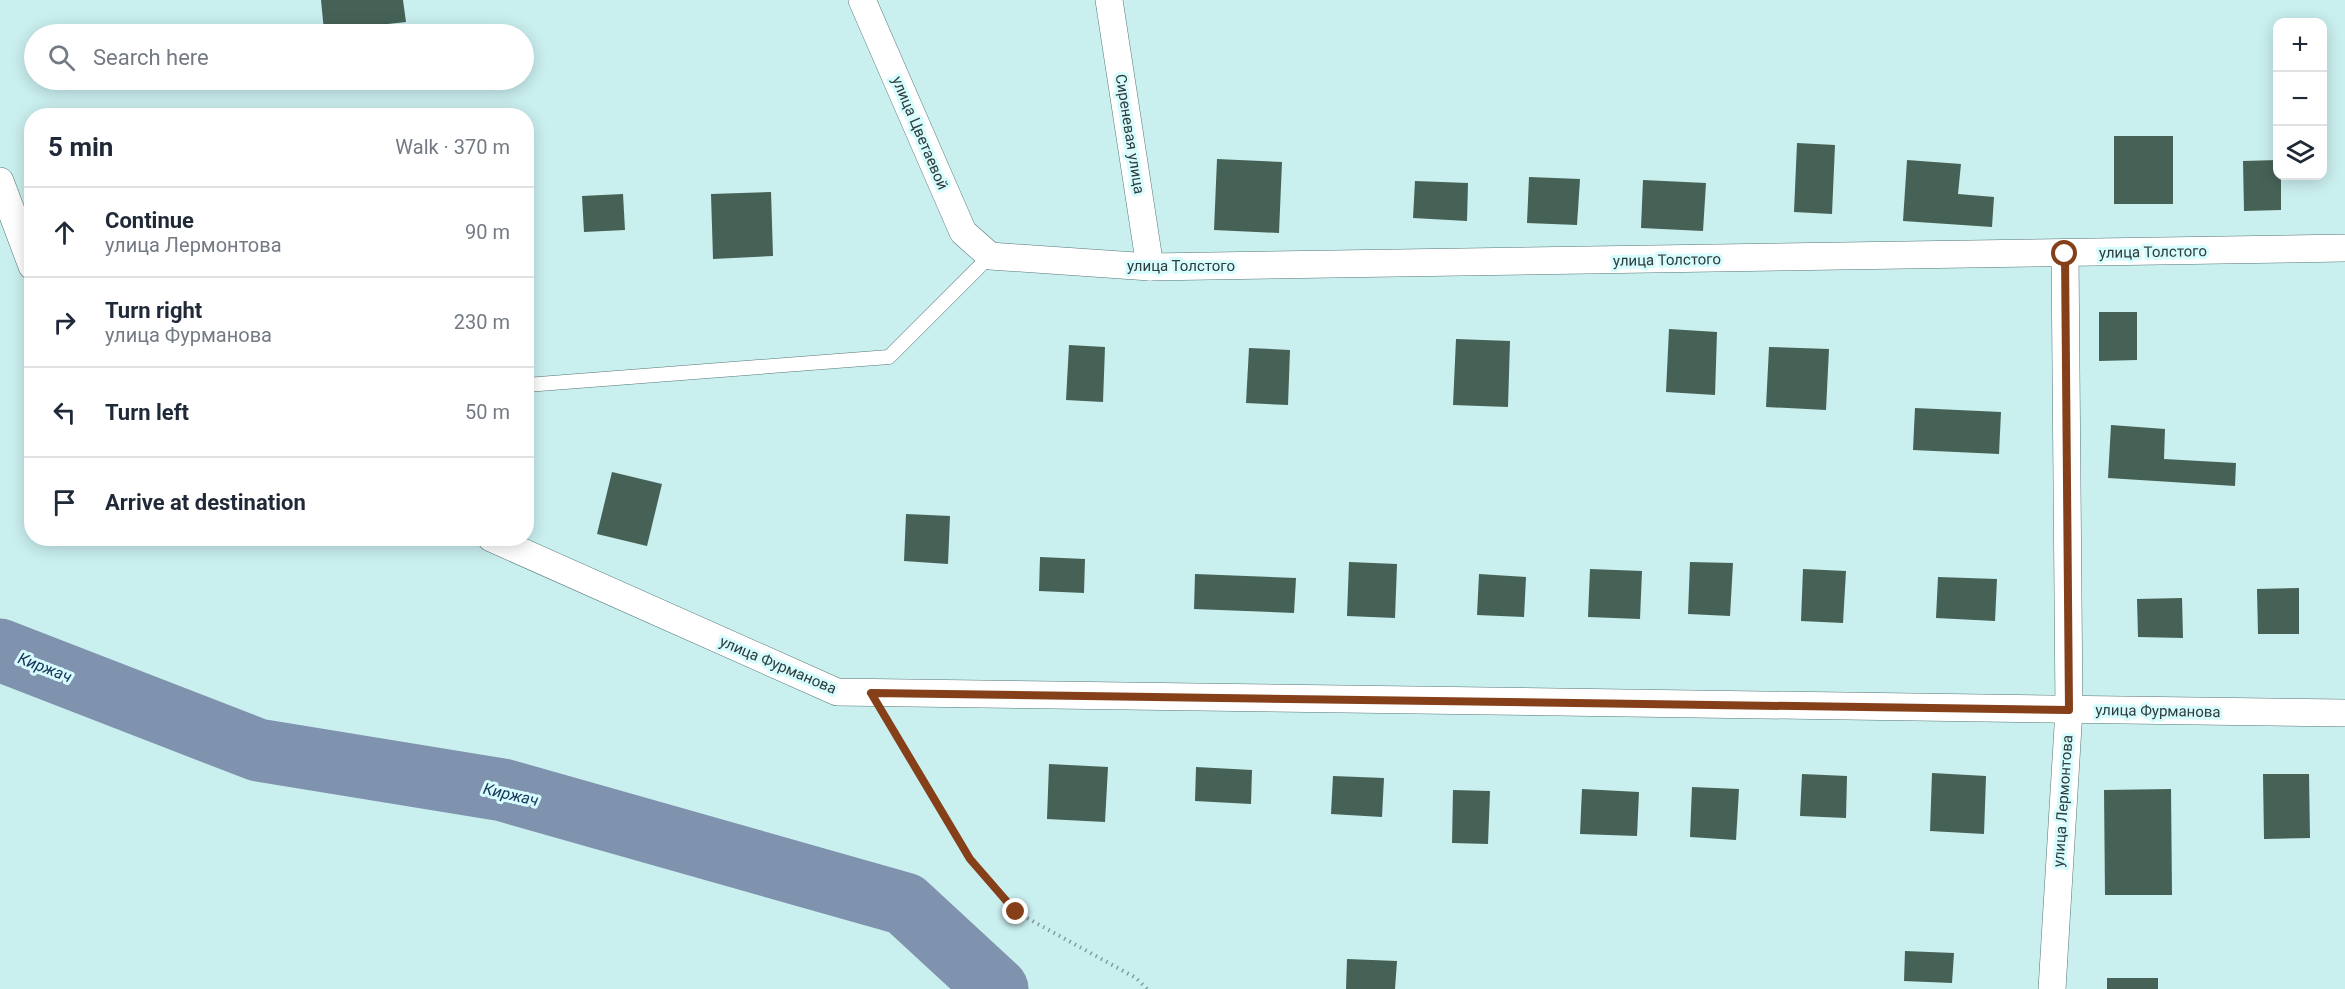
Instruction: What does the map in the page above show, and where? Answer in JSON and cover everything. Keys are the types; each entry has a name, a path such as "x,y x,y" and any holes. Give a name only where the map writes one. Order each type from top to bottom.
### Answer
{"street":[{"name":"улица Цветаевой","path":"862,0 963,232 990,256"},
{"name":"Сиреневая улица","path":"1109,0 1150,267"},
{"path":"0,180 24,244"},
{"name":"улица Толстого","path":"990,256 1150,267 2345,248"},
{"name":"улица Лермонтова","path":"2052,989 2069,710 2065,254"},
{"name":"улица Фурманова","path":"509,546 837,692 2345,713"}],"lane":[{"path":"534,384 889,357 990,256"}],"path":[{"path":"871,693 970,859 1016,912 1136,978 1147,989"}],"building":[{"path":"321,0 403,0 406,22 323,24"},
{"path":"2114,136 2173,136 2173,204 2114,204"},
{"path":"1797,143 1835,145 1832,214 1794,212"},
{"path":"1217,159 1282,162 1279,233 1214,230"},
{"path":"1907,160 1961,164 1958,194 1994,197 1992,227 1903,221"},
{"path":"2273,160 2273,180 2281,180 2281,210 2244,211 2243,161"},
{"path":"1529,177 1580,179 1577,225 1527,223"},
{"path":"1643,180 1706,183 1703,231 1641,228"},
{"path":"1415,181 1468,183 1467,221 1413,218"},
{"path":"771,192 773,256 713,259 711,194"},
{"path":"623,194 625,230 584,232 582,196"},
{"path":"2099,312 2137,312 2137,360 2099,361"},
{"path":"1669,329 1717,332 1715,395 1666,392"},
{"path":"1456,339 1510,341 1508,407 1453,405"},
{"path":"1069,345 1105,347 1103,402 1066,400"},
{"path":"1769,347 1829,349 1826,410 1766,407"},
{"path":"1249,348 1290,350 1288,405 1246,403"},
{"path":"1915,408 2001,412 1999,454 1913,450"},
{"path":"2111,425 2165,429 2164,459 2236,463 2235,486 2108,478"},
{"path":"612,472 662,484 647,546 597,534"},
{"path":"906,514 950,516 948,564 904,561"},
{"path":"1040,557 1085,559 1084,593 1039,591"},
{"path":"1349,562 1397,564 1395,618 1347,616"},
{"path":"1690,562 1733,563 1730,616 1688,614"},
{"path":"1590,569 1642,571 1640,619 1588,617"},
{"path":"1803,569 1846,571 1843,623 1801,621"},
{"path":"1195,574 1296,578 1294,613 1194,609"},
{"path":"1479,574 1526,577 1524,617 1477,615"},
{"path":"1938,577 1997,579 1995,621 1936,618"},
{"path":"2299,588 2299,634 2258,634 2257,589"},
{"path":"2182,598 2183,638 2138,637 2137,599"},
{"path":"1049,764 1108,767 1105,822 1047,819"},
{"path":"1196,767 1252,770 1251,804 1195,801"},
{"path":"1932,773 1986,776 1984,834 1930,831"},
{"path":"1802,774 1847,776 1846,818 1800,816"},
{"path":"2263,774 2309,774 2310,838 2264,839"},
{"path":"1333,776 1384,778 1382,817 1331,814"},
{"path":"1692,787 1739,789 1736,840 1690,837"},
{"path":"1582,789 1639,792 1637,836 1580,834"},
{"path":"2171,789 2172,895 2105,895 2104,790"},
{"path":"1453,790 1490,791 1488,844 1452,843"},
{"path":"1905,951 1954,953 1952,983 1904,981"},
{"path":"1347,959 1397,961 1395,989 1346,989"},
{"path":"2107,978 2158,978 2158,989 2107,989"}],"waterway":[{"name":"Киржач","path":"0,650 258,750 503,790 905,904 997,989"}],"route":[{"path":"1016,912 970,859 871,693 2069,710 2065,254"}]}
